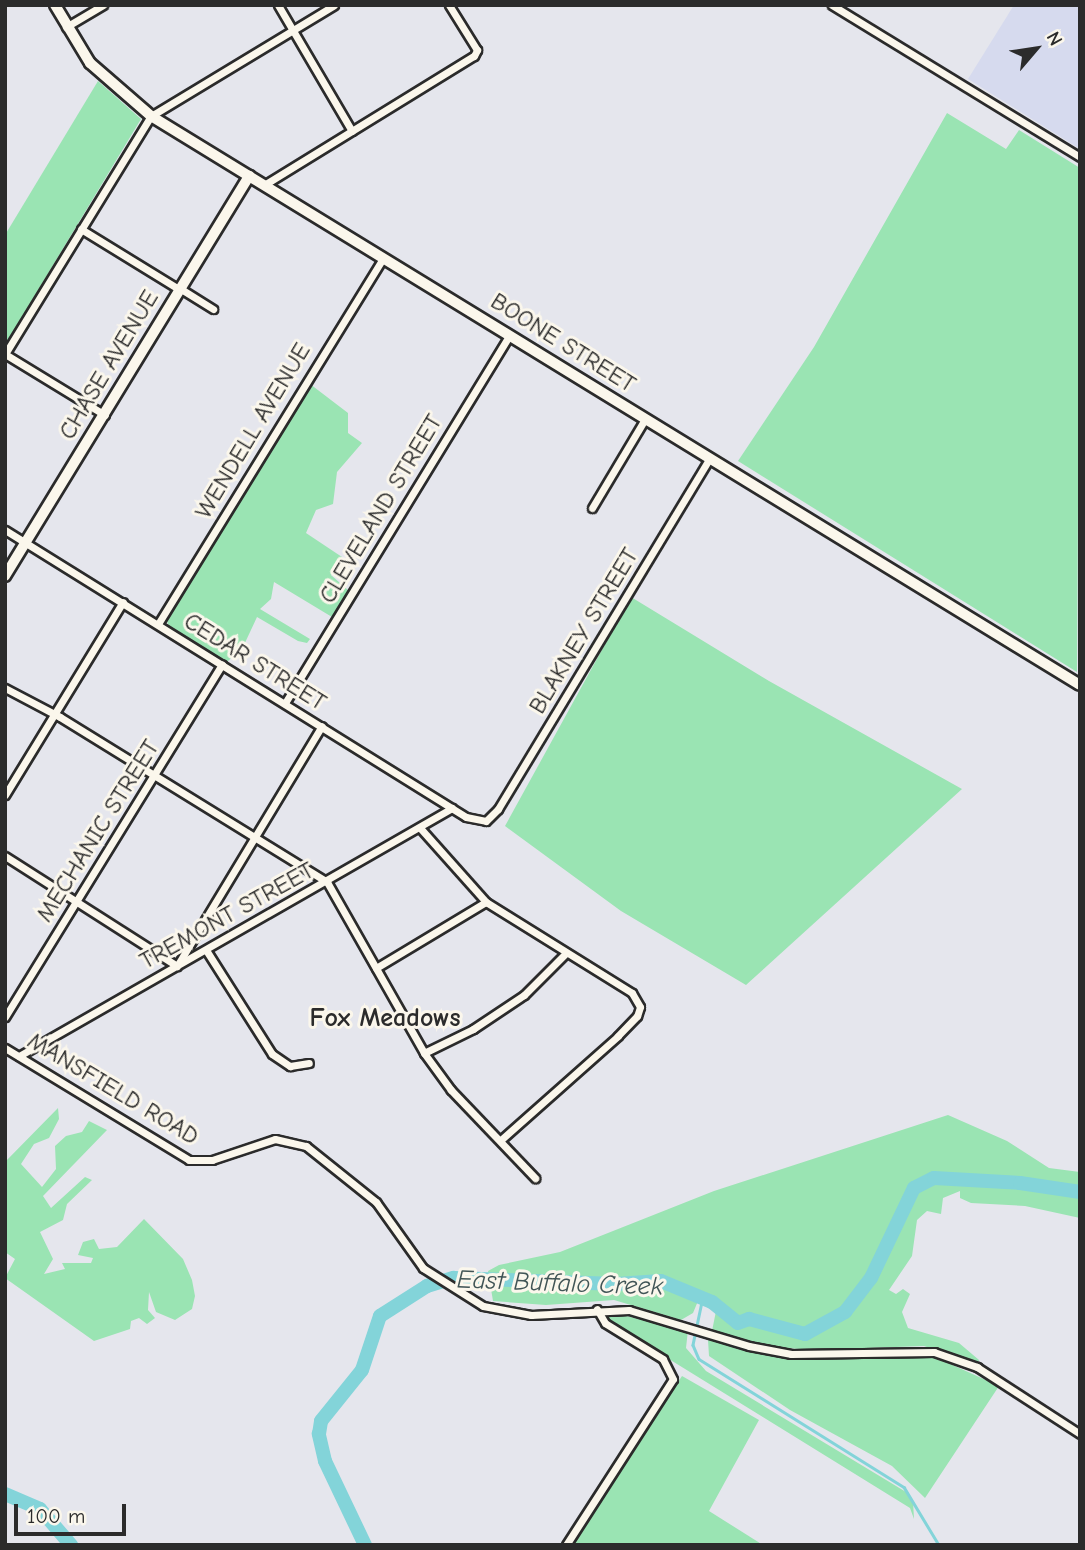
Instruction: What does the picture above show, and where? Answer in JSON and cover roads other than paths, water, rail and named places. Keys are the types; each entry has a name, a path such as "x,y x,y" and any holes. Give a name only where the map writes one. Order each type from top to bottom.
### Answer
{"street":[{"name":"BOONE STREET","path":"55,5 66,28 106,80 151,116 1080,685"},
{"path":"66,28 103,5"},
{"path":"278,5 352,131"},
{"path":"105,415 5,354 151,116 334,5"},
{"path":"264,185 468,62 477,50 449,5"},
{"path":"832,5 1080,157"},
{"name":"CHASE AVENUE","path":"5,576 249,176"},
{"path":"81,229 213,309"},
{"name":"WENDELL AVENUE","path":"158,625 383,258"},
{"name":"CLEVELAND STREET","path":"285,703 510,335"},
{"path":"592,508 646,419"},
{"name":"BLAKNEY STREET","path":"486,821 498,809 710,457"},
{"name":"CEDAR STREET","path":"5,530 452,808 473,820 486,821"},
{"path":"5,795 123,602"},
{"name":"MECHANIC STREET","path":"5,1017 222,664"},
{"path":"5,688 54,715 327,882 424,1053 452,1090 535,1178"},
{"path":"5,856 177,965 322,726"},
{"name":"TREMONT STREET","path":"19,1056 421,829 452,808"},
{"path":"421,829 486,902 632,993 640,1007 638,1016 501,1140"},
{"path":"376,968 486,902"},
{"path":"206,950 256,1034 272,1054 290,1066 309,1063"},
{"path":"424,1053 473,1029 524,995 566,953"},
{"name":"MANSFIELD ROAD","path":"5,1048 190,1160 212,1160 281,1139 313,1151 372,1197 411,1255 430,1274 475,1302 522,1315 597,1309"},
{"path":"597,1309 639,1311 696,1329 791,1353 907,1349 945,1355 976,1367 1080,1434"},
{"path":"566,1545 673,1379 663,1359 606,1323 597,1309"}],"waterway":[{"name":"East Buffalo Creek","path":"365,1545 325,1461 319,1434 321,1421 362,1370 380,1316 427,1286 454,1278 616,1284 661,1281 712,1302 738,1323 749,1319 805,1334 845,1312 871,1278 914,1188 934,1178 1020,1183 1080,1192"},
{"path":"703,1297 693,1345 699,1359 904,1487 939,1545"},
{"name":"East Buffalo Creek","path":"5,1494 40,1509 71,1545"}],"district":[{"name":"Fox Meadows","path":"385,1019"}]}
